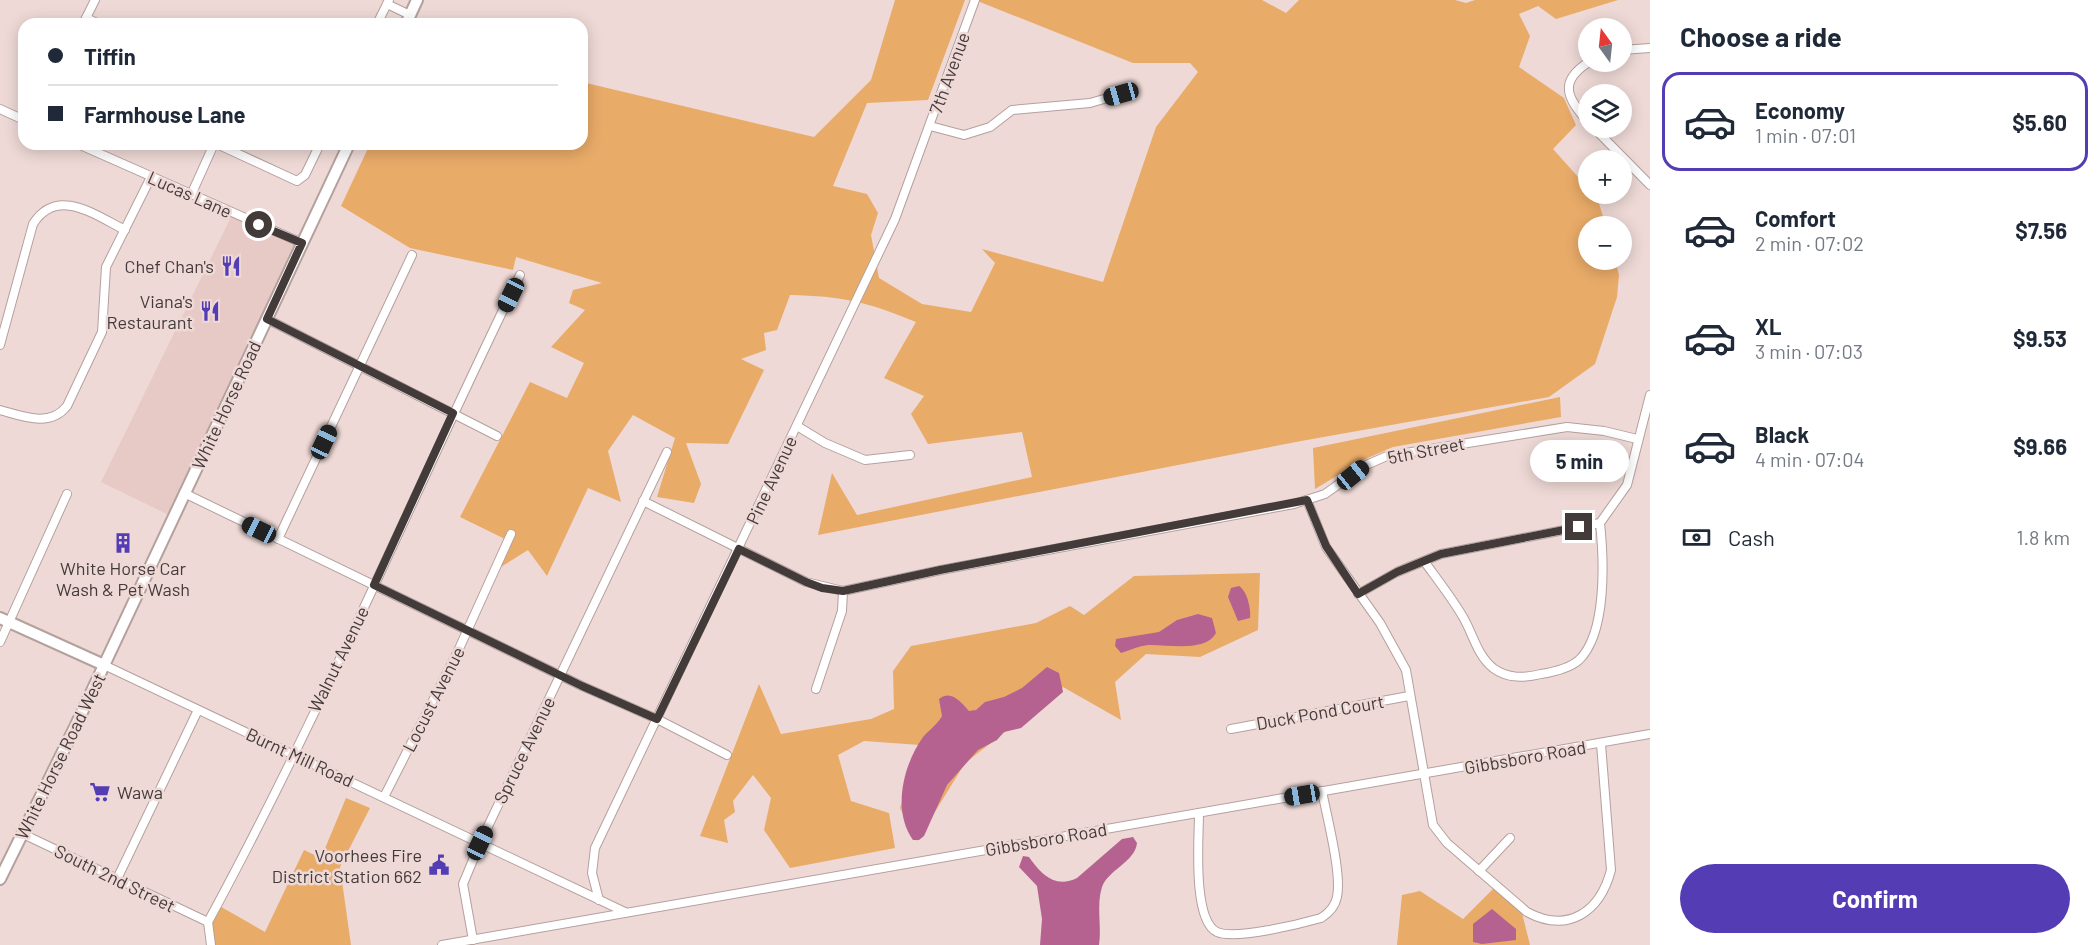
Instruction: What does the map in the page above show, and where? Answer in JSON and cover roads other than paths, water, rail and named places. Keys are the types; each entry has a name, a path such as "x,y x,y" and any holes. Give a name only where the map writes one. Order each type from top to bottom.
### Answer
{"main road":[{"path":"409,18 417,0"},
{"name":"White Horse Road","path":"104,665 346,150"},
{"name":"Burnt Mill Road","path":"0,618 104,665"},
{"name":"White Horse Road West","path":"0,879 104,665"}],"street":[{"path":"86,18 95,0"},
{"name":"7th Avenue","path":"975,0 930,126 964,135 990,127 1012,110 1090,103 1121,94"},
{"path":"380,18 388,2 406,18"},
{"path":"1632,49 1650,48"},
{"path":"1578,71 1568,90 1571,100 1578,109"},
{"path":"0,110 18,118"},
{"name":"Pine Avenue","path":"599,900 592,873 595,848 895,219 930,126"},
{"path":"1604,138 1650,185"},
{"name":"Lucas Lane","path":"91,150 302,243"},
{"path":"191,195 212,150"},
{"path":"228,150 297,181 305,175 317,150"},
{"path":"0,410 44,419 63,412 68,406 102,332 104,273 151,177"},
{"path":"0,345 33,224 42,212 55,206 70,204 125,230"},
{"path":"278,539 412,255"},
{"name":"Walnut Avenue","path":"207,922 293,753 520,275"},
{"path":"267,319 497,436"},
{"path":"1424,561 1462,616 1481,656 1492,667 1516,677 1544,674 1577,662 1592,643 1598,613 1603,549 1600,523 1627,485 1650,395"},
{"path":"797,426 825,443 865,460 910,455"},
{"name":"5th Street","path":"644,501 806,582 822,588 843,591 940,570 1307,500 1326,494 1364,466 1387,456 1568,427 1604,430 1637,439"},
{"name":"Spruce Avenue","path":"473,940 463,884 480,843 667,452"},
{"path":"0,642 11,623 68,494"},
{"path":"184,494 728,755"},
{"path":"1307,500 1326,546 1397,652 1406,670 1433,825 1447,843 1527,912 1540,919 1565,920 1592,908 1602,897 1611,870 1601,744"},
{"path":"1358,594 1441,554 1600,523"},
{"name":"Locust Avenue","path":"384,797 467,631 511,534"},
{"path":"816,689 842,611 843,591"},
{"name":"Burnt Mill Road","path":"104,665 627,912"},
{"name":"Duck Pond Court","path":"1231,729 1409,696"},
{"path":"117,879 198,710"},
{"name":"Gibbsboro Road","path":"442,945 1650,734"},
{"path":"1199,813 1200,902 1206,920 1216,932 1226,934 1254,932 1321,918 1328,914 1337,900 1338,880 1322,791"},
{"name":"South 2nd Street","path":"23,834 207,922"},
{"path":"1479,871 1510,838"},
{"path":"207,922 211,945"}],"place":[{"name":"Chef Chan's","path":"231,266"},
{"name":"Viana's Restaurant","path":"210,311"},
{"name":"White Horse Car Wash & Pet Wash","path":"123,543"},
{"name":"Wawa","path":"100,792"},
{"name":"Voorhees Fire District Station 662","path":"439,865"}]}
